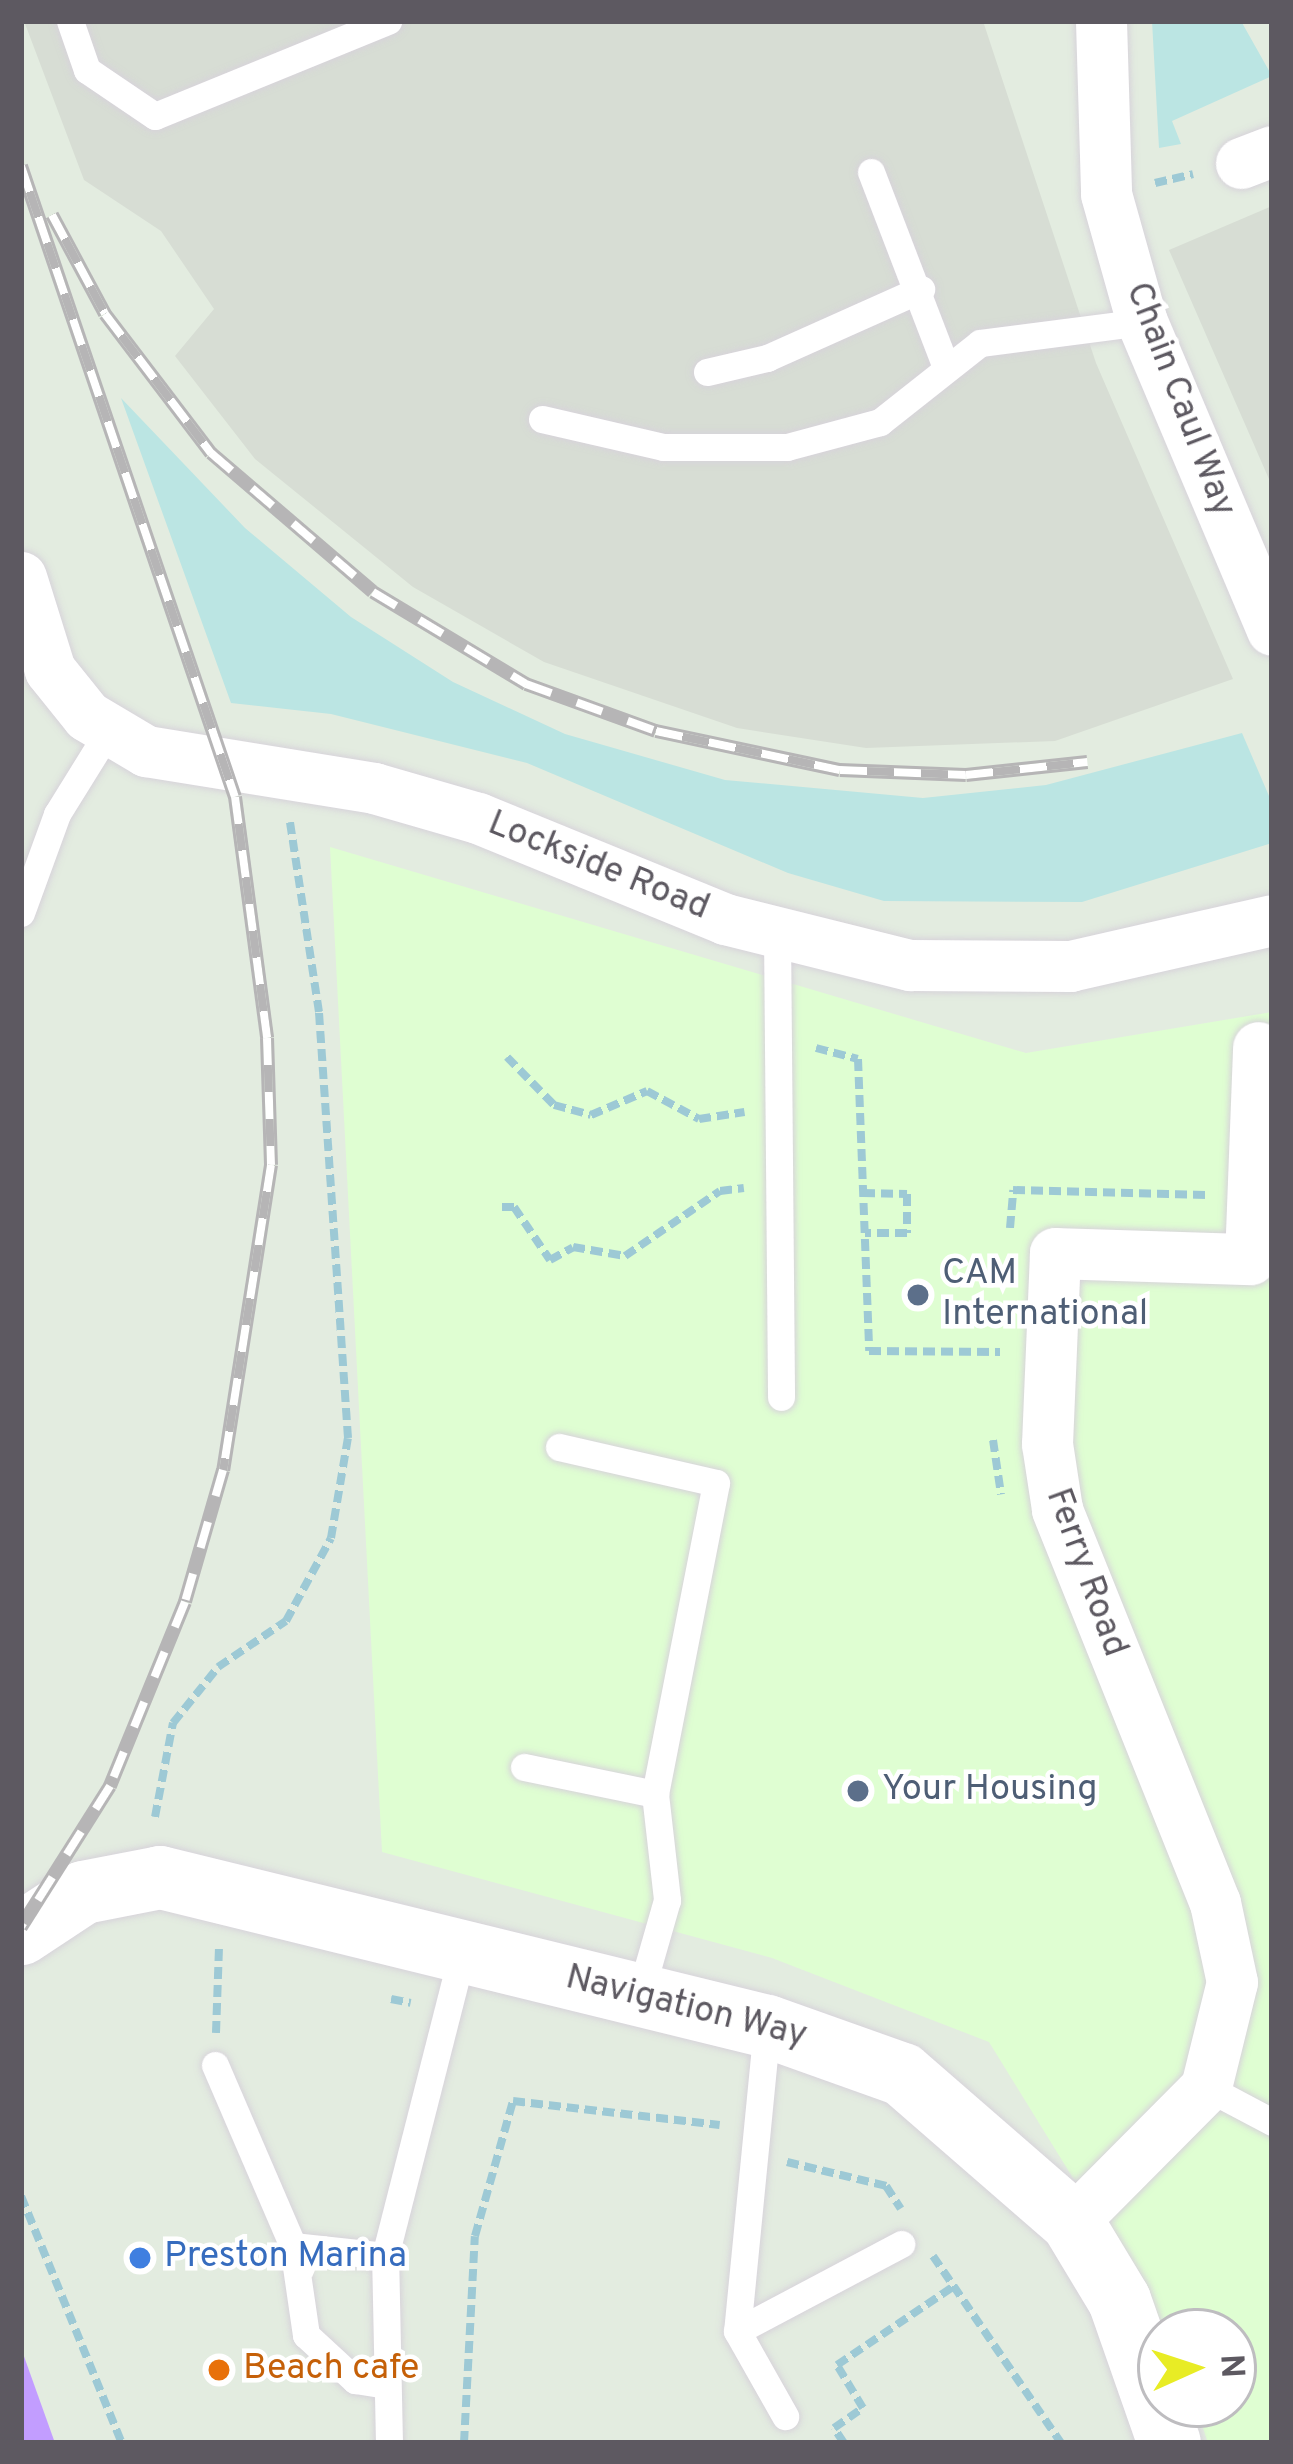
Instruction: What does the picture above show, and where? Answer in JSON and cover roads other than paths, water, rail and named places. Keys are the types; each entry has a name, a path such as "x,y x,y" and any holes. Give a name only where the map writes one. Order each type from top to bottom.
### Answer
{"street":[{"name":"Chain Caul Way","path":"1102,21 1106,194 1142,322 1272,630"},
{"name":"Lockside Road","path":"21,577 50,670 109,730 146,751 374,788 478,818 777,932 910,965 1070,966 1272,920"},
{"name":"Ferry Road","path":"1072,2222 1205,2087 1229,2018 1228,1944 1057,1509 1047,1444 1054,1253 1250,1259 1258,1047"},
{"name":"Navigation Way","path":"21,1933 83,1892 160,1877 767,2026 902,2074 1072,2222 1118,2300 1169,2443"}],"lane":[{"path":"70,21 87,70 154,116 388,21"},
{"path":"871,172 921,289 945,365"},
{"path":"706,372 767,358 921,289"},
{"path":"542,418 664,447 787,447 880,422 945,365 980,343 1142,322"},
{"path":"21,913 58,814 109,730"},
{"path":"777,932 781,1397"},
{"path":"559,1447 716,1483 655,1794 667,1900 640,1994"},
{"path":"524,1768 655,1794"},
{"path":"388,2443 385,2256 462,1952"},
{"path":"767,2026 737,2331 785,2416"},
{"path":"215,2065 292,2246 306,2335 355,2380 387,2385"},
{"path":"1205,2087 1272,2122"},
{"path":"737,2331 910,2233"},
{"path":"292,2246 385,2256"}],"railway":[{"path":"21,166 235,797 267,1038 271,1165 223,1470 185,1602 110,1786 21,1927"},
{"path":"52,215 105,314 211,453 373,592 526,684 656,731 840,770 966,775 1087,762"}],"place":[{"name":"CAM International","path":"918,1295"},
{"name":"Your Housing","path":"858,1791"},
{"name":"Preston Marina","path":"140,2258"},
{"name":"Beach cafe","path":"219,2370"}]}
